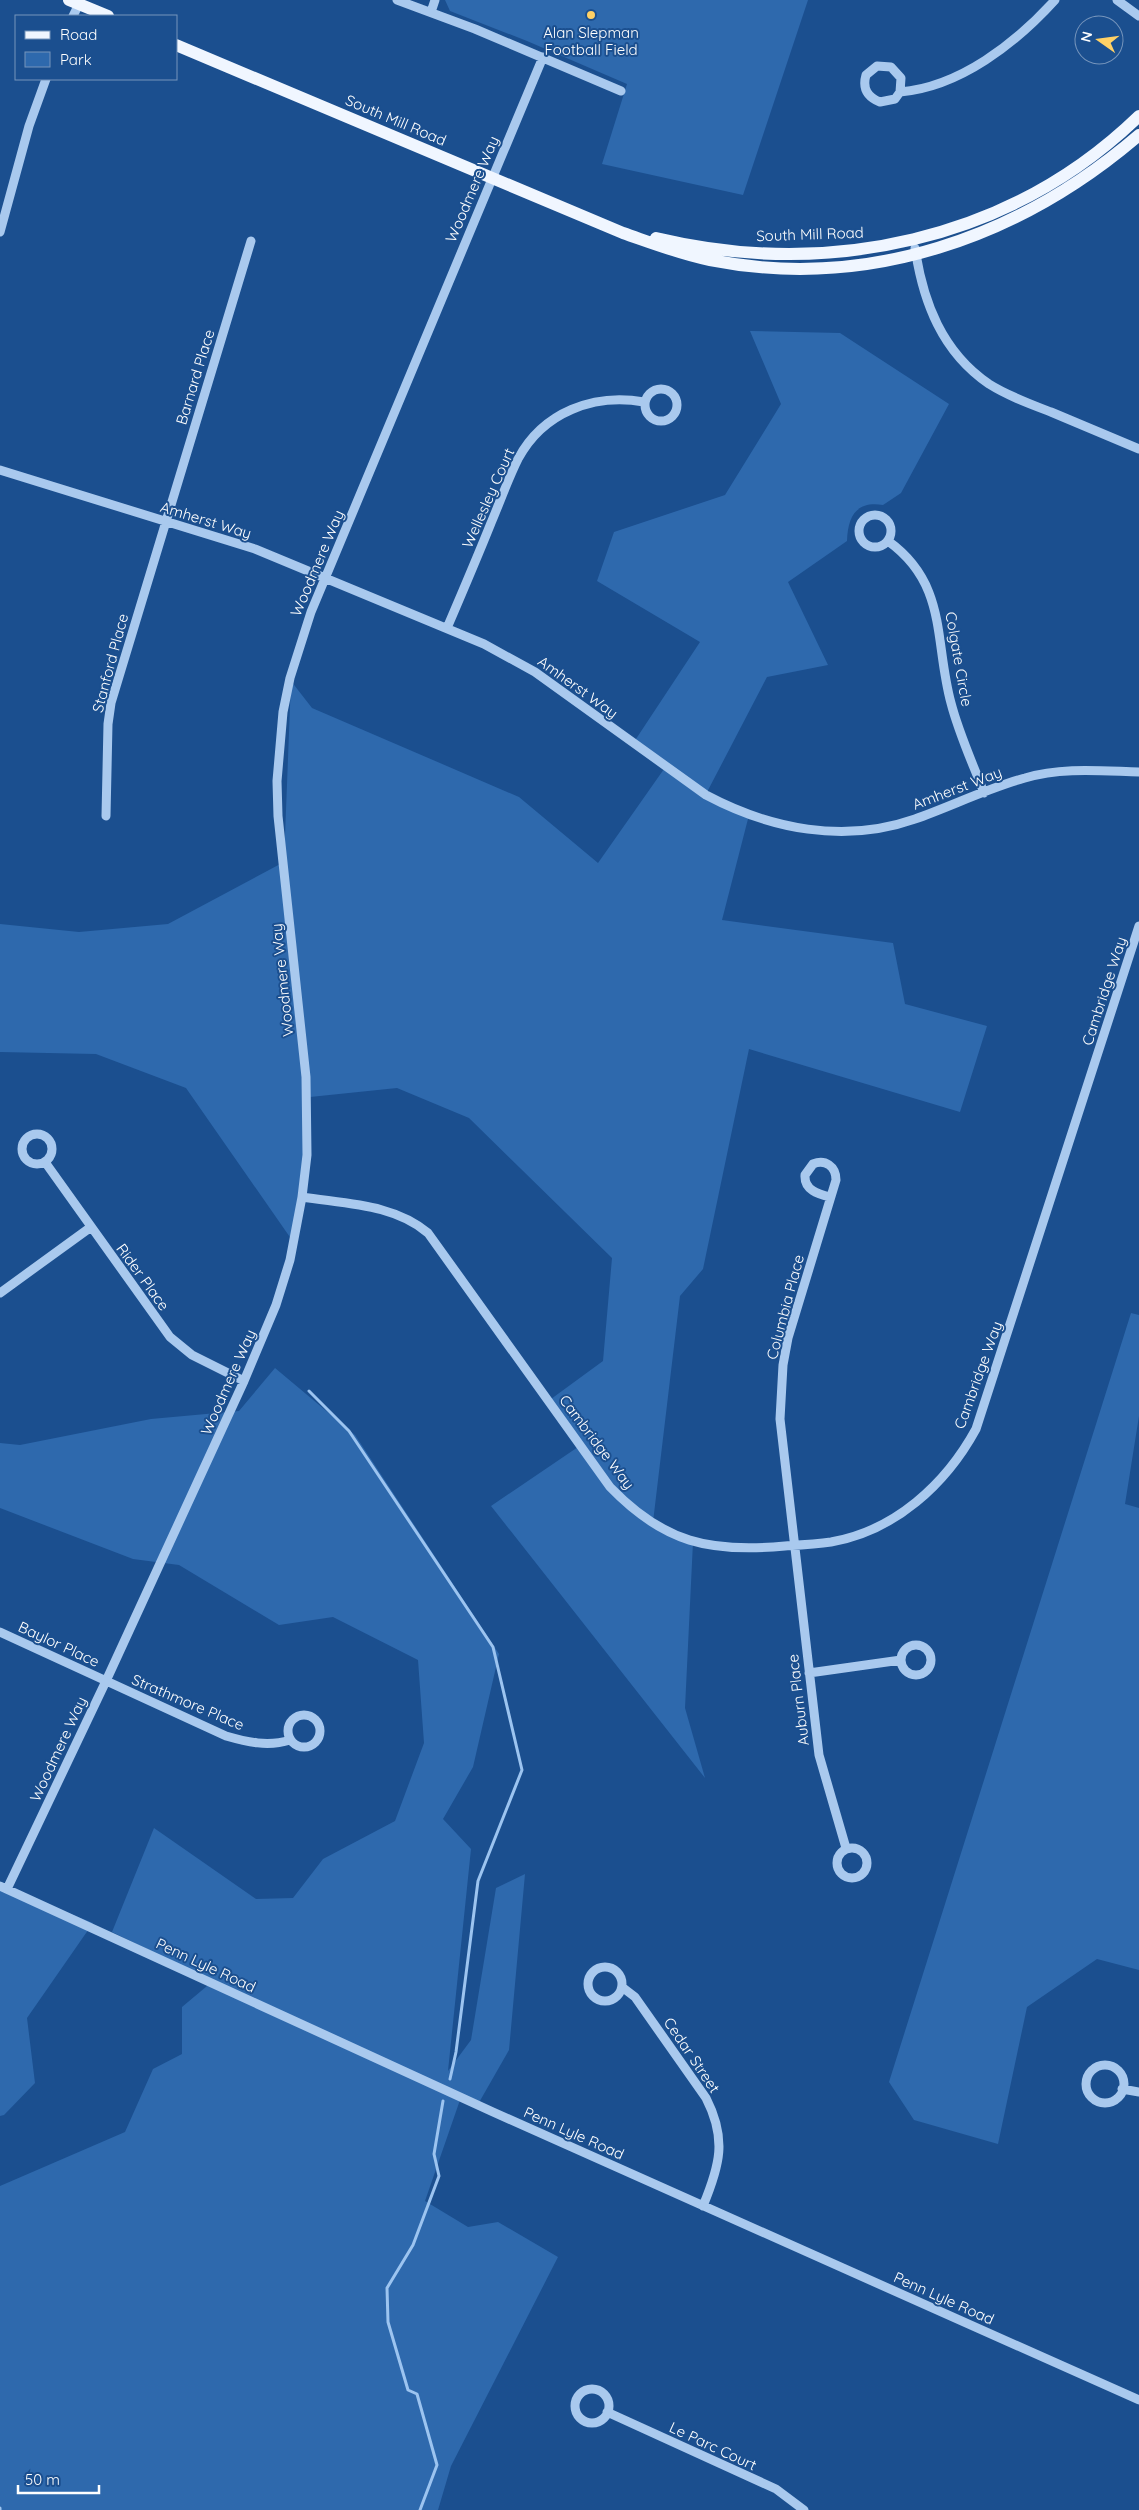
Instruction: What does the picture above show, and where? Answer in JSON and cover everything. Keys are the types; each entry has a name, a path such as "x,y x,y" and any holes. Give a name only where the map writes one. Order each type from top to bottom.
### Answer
{"main road":[{"path":"74,2 106,15"},
{"name":"South Mill Road","path":"178,46 673,251 745,265 822,268 869,264 916,256 973,236 1032,209 1087,176 1139,135"},
{"name":"South Mill Road","path":"604,224 712,249 783,255 868,249 914,240 968,223 1026,197 1078,164 1139,116"}],"street":[{"path":"397,0 543,57 621,91"},
{"path":"431,12 435,0"},
{"path":"900,92 901,78 891,67 877,66 866,75 865,87 872,99 880,102 889,102 900,92 917,90 949,80 974,66 1026,29 1055,0"},
{"path":"1117,0 1139,16"},
{"path":"73,15 74,2"},
{"name":"Woodmere Way","path":"4,1888 106,1681 244,1381 280,1294 292,1250 302,1197 307,1155 306,1077 278,816 277,781 283,712 290,678 302,636 325,577 491,177 543,57"},
{"path":"0,232 29,126 46,80"},
{"path":"914,240 924,289 936,323 946,341 973,371 1008,394 1139,449"},
{"name":"Barnard Place","path":"166,522 251,241"},
{"name":"Wellesley Court","path":"447,628 518,460 537,433 552,420 581,405 613,399 644,402"},
{"name":"Amherst Way","path":"0,470 255,549 508,655 535,672 686,782 730,808 754,818 807,830 860,830 913,820 1017,780 1049,773 1139,772"},
{"name":"Stanford Place","path":"106,816 108,724 111,703 166,522"},
{"name":"Colgate Circle","path":"888,541 898,548 919,572 934,603 951,706 984,793"},
{"name":"Cambridge Way","path":"302,1197 389,1211 417,1224 428,1233 610,1487 644,1518 679,1537 720,1548 747,1550 832,1542 856,1535 898,1516 934,1487 966,1448 985,1406 1139,926"},
{"name":"Rider Place","path":"45,1162 170,1337 192,1356 244,1381"},
{"name":"Columbia Place","path":"794,1545 780,1419 782,1365 788,1338 830,1197"},
{"path":"0,1293 91,1227"},
{"name":"Auburn Place","path":"794,1545 819,1755 846,1848"},
{"name":"Baylor Place","path":"0,1632 106,1681"},
{"path":"809,1673 901,1660"},
{"name":"Strathmore Place","path":"106,1681 226,1736 258,1743 276,1744 290,1740"},
{"name":"Penn Lyle Road","path":"4,1888 703,2206 1139,2400"},
{"name":"Cedar Street","path":"622,1988 635,1997 706,2098 714,2113 720,2146 719,2162 703,2206"},
{"path":"1109,2066 1118,2071 1121,2076 1122,2089 1117,2098 1111,2102 1099,2102 1090,2096 1086,2089 1087,2077 1095,2068 1109,2066"},
{"path":"1122,2089 1139,2092"},
{"name":"Le Parc Court","path":"607,2412 776,2489 804,2510"}],"green space":[{"path":"445,0 808,0 743,195 602,164 627,84 527,41 450,11"},
{"path":"750,331 840,333 949,404 901,493 883,505 866,505 860,508 855,512 849,524 847,541 788,582 828,665 767,677 705,796 749,815 722,920 893,943 905,1004 987,1026 960,1112 749,1049 703,1269 680,1296 653,1522 693,1542 685,1708 705,1778 491,1506 578,1447 551,1399 603,1361 612,1258 469,1118 397,1088 310,1097 294,1243 186,1088 96,1054 0,1052 0,924 79,932 168,924 284,862 291,681 312,708 519,797 598,863 664,769 632,745 700,642 597,581 614,532 725,495 781,404"},
{"path":"1131,1313 1139,1315 1139,1416 1125,1504 1139,1508 1139,1970 1097,1959 1027,2007 998,2144 914,2120 889,2082"},
{"path":"275,1368 355,1435 499,1654 473,1767 443,1819 471,1849 448,2071 471,2040 496,1888 525,1874 509,2050 477,2106 460,2100 425,2201 468,2227 498,2222 558,2257 451,2466 438,2510 0,2510 0,2186 125,2132 153,2069 182,2054 182,2007 213,1981 112,1932 154,1828 256,1899 293,1898 323,1859 395,1821 424,1743 418,1660 333,1617 279,1625 179,1565 133,1559 0,1508 0,1443 20,1445 151,1419 239,1411"},
{"path":"0,1885 93,1923 27,2018 35,2083 4,2115 0,2116"}],"waterway":[{"path":"309,1391 349,1431 493,1647 522,1770 478,1881 456,2052 450,2079"},
{"path":"420,2510 437,2465 417,2394 408,2390 388,2322 387,2288 413,2245 439,2176 434,2154 443,2101"}],"place":[{"name":"Alan Slepman Football Field","path":"591,15"}]}
